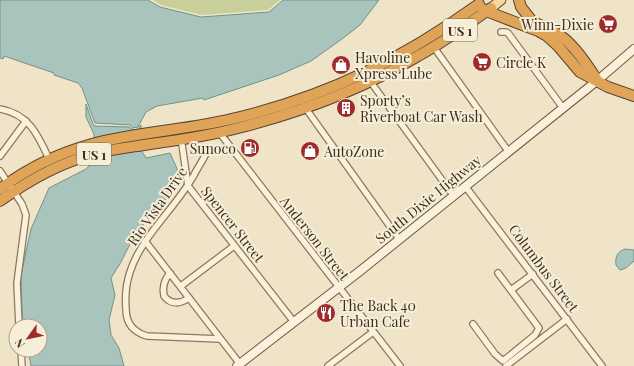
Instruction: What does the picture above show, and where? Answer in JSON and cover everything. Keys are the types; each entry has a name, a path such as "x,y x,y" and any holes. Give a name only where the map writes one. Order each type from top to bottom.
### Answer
{"highway":[{"path":"518,0 521,7 532,21"},
{"path":"485,6 532,21 553,31 566,40 598,80"},
{"path":"485,6 547,36 558,46 580,72 613,89 634,96"},
{"name":"US 1","path":"0,201 7,187 36,166 49,159 92,144 181,134 219,133 263,122 368,77 431,43 485,6"},
{"name":"US 1","path":"7,187 81,158 181,134 212,124 303,104"}],"main road":[{"name":"US 1","path":"485,6 501,0"},
{"name":"South Dixie Highway","path":"238,365 399,239 598,80 634,49"}],"street":[{"path":"501,32 508,33 563,108"},
{"path":"431,43 508,151"},
{"path":"368,77 453,195"},
{"path":"303,104 399,239"},
{"path":"0,109 17,114 26,121 37,133 49,159"},
{"path":"0,156 26,121"},
{"name":"Anderson Street","path":"212,124 400,366"},
{"name":"Spencer Street","path":"181,134 188,186 294,322"},
{"name":"Rio Vista Drive","path":"207,150 188,186 146,241 129,273 126,290 126,315 132,327 140,334 147,336 220,339"},
{"path":"0,171 7,187 22,204 26,215 17,283 19,318"},
{"name":"Columbus Street","path":"465,186 602,366"},
{"path":"146,241 190,298 238,365"},
{"path":"181,286 234,246"},
{"path":"170,273 164,281 164,296 171,302 176,303 180,303 190,298"},
{"path":"498,273 545,336"},
{"path":"511,290 533,274"},
{"path":"506,366 567,319"},
{"path":"473,324 502,361 535,335 539,328"},
{"path":"328,366 373,332"}],"green space":[{"path":"153,0 280,0 268,10 201,15 161,5"}],"water":[{"path":"0,0 148,0 160,7 201,17 269,12 283,0 379,0 360,25 311,61 279,75 204,100 203,98 157,106 146,112 138,127 133,128 130,125 95,123 82,88 78,83 4,56 3,59 0,58"},
{"path":"86,104 95,126 129,127 134,130 138,129 141,125 141,133 94,141 94,134 86,117"},
{"path":"141,150 146,158 170,153 178,171 180,183 135,234 111,278 115,295 109,320 111,335 119,348 124,366 31,366 30,358 48,358 48,318 22,318 21,275 31,229 49,188 86,169 94,161 94,157"},
{"path":"625,249 634,250 634,261 626,268 620,270 616,265 616,257 618,253"}],"place":[{"name":"Winn-Dixie","path":"608,24"},
{"name":"Circle K","path":"482,62"},
{"name":"Havoline Xpress Lube","path":"341,65"},
{"name":"Sporty’s Riverboat Car Wash","path":"346,108"},
{"name":"Sunoco","path":"250,148"},
{"name":"AutoZone","path":"310,151"},
{"name":"The Back 40 Urban Cafe","path":"326,313"}]}
